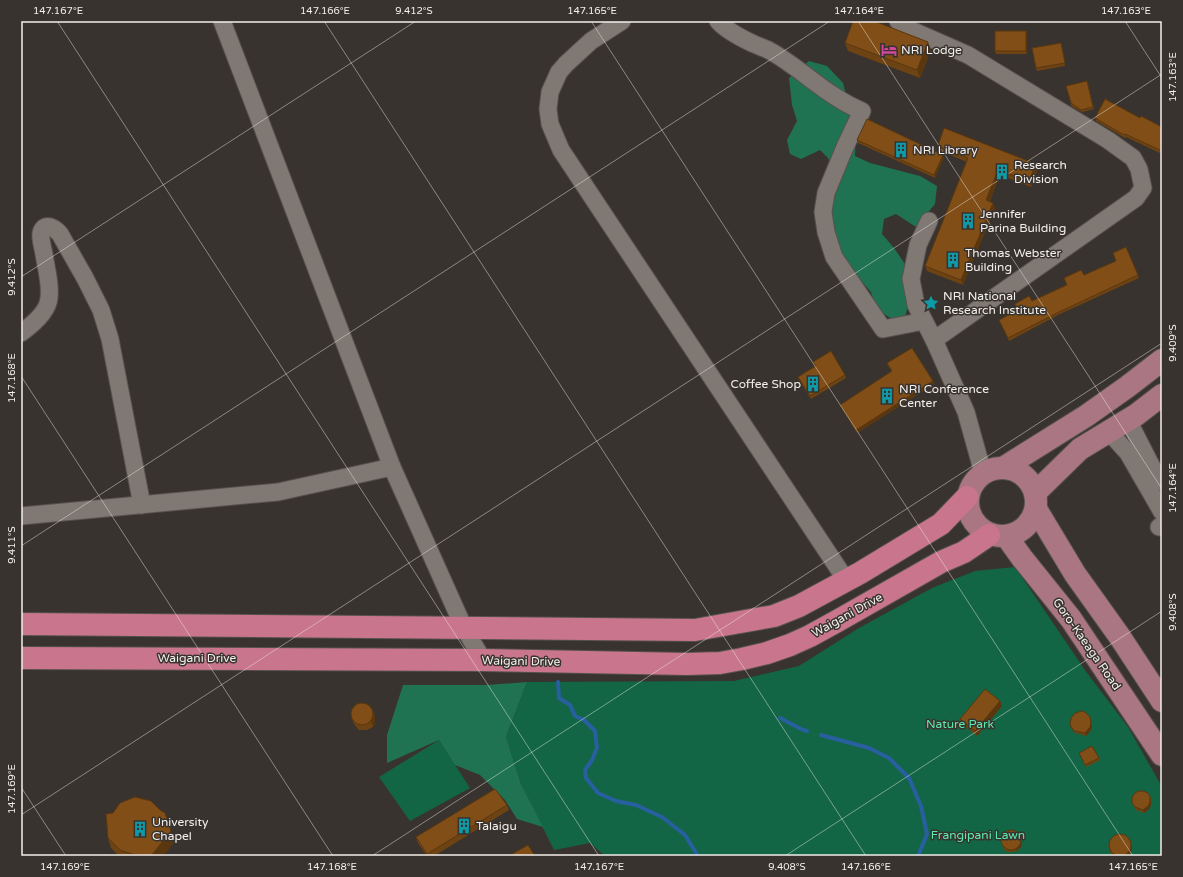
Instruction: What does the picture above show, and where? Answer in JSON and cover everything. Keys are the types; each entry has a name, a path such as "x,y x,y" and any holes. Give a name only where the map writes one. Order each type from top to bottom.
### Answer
{"highway":[{"path":"21,624 695,630 774,616 799,606 941,524 967,497"},
{"name":"Waigani Drive","path":"21,658 484,660 687,664 720,663 767,653 810,636 941,562 998,536"}],"main road":[{"path":"1162,360 1086,416 976,480 970,488 967,497 967,509 972,520 979,529 998,536 1017,533 1026,527 1032,519 1035,501 1080,449 1128,420 1162,395"},
{"path":"993,471 1014,470 1023,475 1031,483 1035,501 1075,574 1120,636 1162,701"},
{"name":"Goro-Kaeaga Road","path":"998,536 1022,558 1072,620 1162,755"}],"street":[{"path":"222,21 392,467 464,628 484,660"},
{"path":"622,21 591,41 559,72 550,92 548,109 550,124 560,150 846,580"},
{"path":"718,21 753,44 771,51 793,66 820,88 843,102 862,111 826,193 823,212 826,232 834,257 883,329 924,321"},
{"path":"898,21 902,26 968,55 1108,140 1133,158 1139,169 1143,188 1136,198 934,340"},
{"path":"929,221 918,245 911,279 916,305 934,340 993,471"},
{"path":"21,333 39,317 46,308 50,298 41,232 47,226 51,226 60,234 101,310 110,340 142,505"},
{"path":"1128,420 1152,467 1162,482"},
{"path":"1109,432 1128,454 1161,522"},
{"path":"21,516 278,492 392,467"}],"green space":[{"path":"809,61 827,66 843,83 856,132 855,156 870,163 920,176 937,186 935,204 916,227 896,214 884,219 882,234 907,267 909,301 905,318 892,319 876,309 871,292 843,260 818,209 837,182 828,158 820,150 801,159 790,154 787,140 797,121 792,105 789,78"},
{"name":"Nature Park","path":"1015,567 1087,673 1128,727 1162,787 1162,856 605,856 590,843 554,850 521,784 506,737 527,682 734,681 799,666 859,628 932,588 975,571"},
{"path":"527,682 506,737 521,784 543,827 517,819 505,800 480,775 455,765 439,740 387,763 387,735 403,685 486,685"},
{"path":"439,740 470,788 410,821 379,777"}],"building":[{"name":"NRI Lodge","path":"853,21 874,21 928,42 917,70 845,43"},
{"path":"995,31 1026,31 1026,51 995,51"},
{"path":"1061,43 1065,63 1036,68 1032,48"},
{"path":"1087,81 1093,107 1081,110 1071,103 1066,86"},
{"path":"1105,99 1140,118 1141,116 1162,127 1162,151 1125,134 1124,135 1095,118"},
{"name":"NRI Library","path":"867,119 943,155 934,175 857,140"},
{"path":"944,128 1036,164 1029,181 998,170 986,200 993,203 961,280 925,266 968,158 938,146"},
{"path":"1126,247 1138,275 1008,338 999,320 1018,310 1015,304 1029,296 1032,301 1067,285 1064,278 1081,270 1084,275 1116,261 1113,253"},
{"name":"NRI Conference Center","path":"912,348 933,381 856,430 840,405 892,371 887,363"},
{"path":"831,351 845,375 810,396 798,377 816,366 813,362"},
{"path":"985,689 1000,701 975,731 960,719"},
{"path":"362,703 370,706 373,714 370,722 362,725 354,722 351,714 354,706"},
{"path":"1082,711 1090,717 1091,724 1085,733 1074,731 1070,725 1071,718 1075,713"},
{"path":"1092,746 1099,758 1085,765 1079,753"},
{"name":"Talaigu","path":"495,789 507,805 427,854 416,837"},
{"path":"1138,791 1148,793 1150,797 1148,806 1143,810 1135,807 1132,803 1134,794"},
{"name":"University Chapel","path":"135,797 151,801 165,813 171,831 151,856 135,855 120,850 108,838 106,814 113,813 120,803"},
{"path":"1011,830 1018,833 1021,840 1018,847 1011,850 1004,847 1001,840 1004,833"},
{"path":"1120,834 1128,837 1131,845 1128,853 1120,856 1112,853 1109,845 1112,837"},
{"path":"528,845 535,856 509,856"}],"waterway":[{"path":"558,682 559,698 570,705 575,716 584,720 595,731 597,748 592,760 585,770 586,778 598,793 616,801 636,805 662,817 685,835 698,856"},
{"path":"780,718 807,731"},
{"path":"821,735 869,748 889,758 909,778 921,806 927,834 918,856"}],"place":[{"name":"NRI Lodge","path":"889,50"},
{"name":"NRI Library","path":"901,150"},
{"name":"Research Division","path":"1002,172"},
{"name":"Jennifer Parina Building","path":"968,221"},
{"name":"Thomas Webster Building","path":"953,260"},
{"name":"NRI National Research Institute","path":"931,303"},
{"name":"Coffee Shop","path":"813,384"},
{"name":"NRI Conference Center","path":"887,396"},
{"name":"Talaigu","path":"464,826"},
{"name":"University Chapel","path":"140,829"}],"park label":[{"name":"Frangipani Lawn","path":"978,835"}]}
